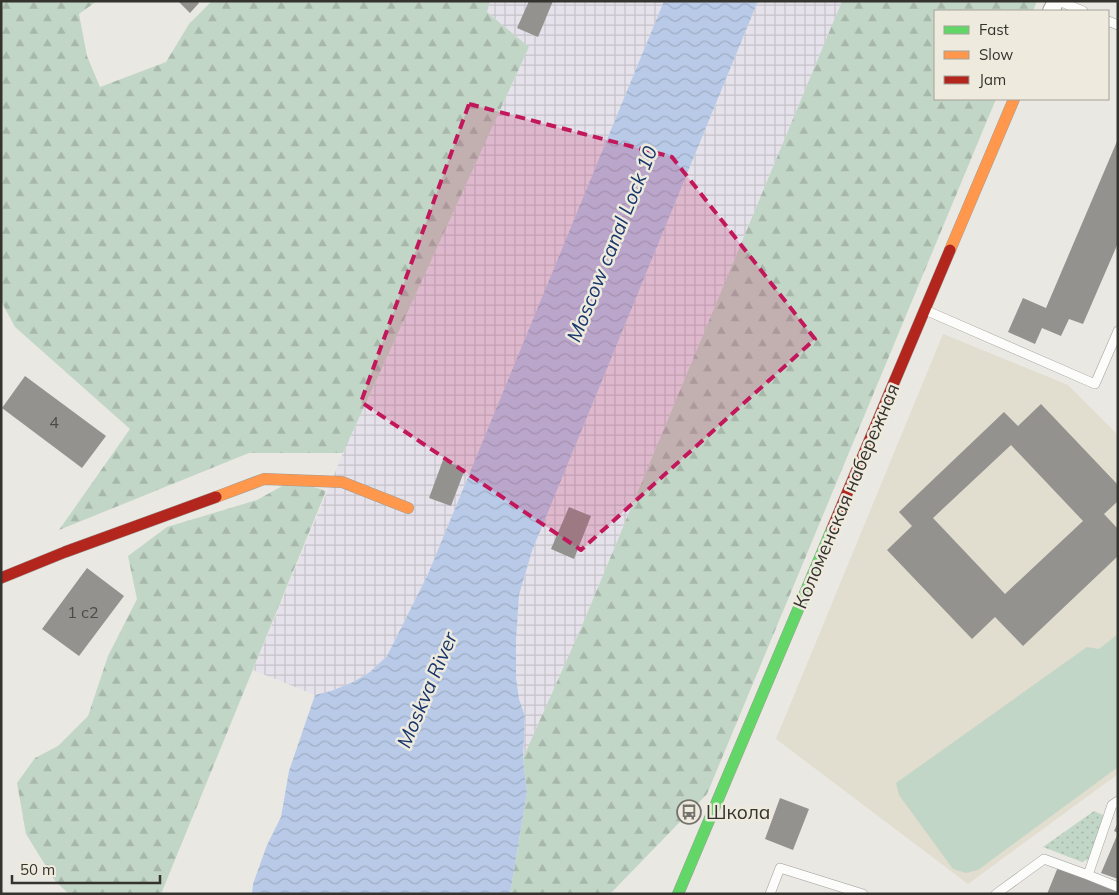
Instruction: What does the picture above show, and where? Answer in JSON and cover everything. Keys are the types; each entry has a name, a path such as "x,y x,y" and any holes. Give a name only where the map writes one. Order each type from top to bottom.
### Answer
{"street":[{"name":"Коломенская набережная","path":"678,894 1014,100"},
{"path":"1,578 65,552 264,479 342,482 408,508"}],"lane":[{"path":"1057,1 1080,10"},
{"path":"925,310 1095,384 1118,331"},
{"path":"1088,875 1112,805 1118,801"},
{"path":"996,894 1044,859 1118,887"},
{"path":"770,894 780,868 863,894"}],"highlighted area":[{"path":"469,104 672,157 815,339 581,550 361,402"}],"shaded area":[{"path":"490,1 664,1 428,574 387,656 370,672 353,682 315,695 253,670 343,453 529,47 487,12"},
{"path":"758,1 842,1 581,628 523,758 525,716 519,699 516,678 516,640 519,595 532,551"},
{"path":"943,334 1068,385 1118,435 1118,774 968,884 776,739"}],"green space":[{"path":"1,1 97,1 79,14 87,56 100,87 166,62 189,24 212,1 490,1 487,12 529,47 343,453 249,453 59,530 130,429 15,327 1,301"},
{"path":"842,1 1037,1 1033,10 934,10 934,100 996,100 707,794 610,894 510,894 527,792 523,758 581,628"},
{"path":"293,480 326,491 161,894 69,894 55,881 26,834 17,783 35,758 58,746 88,716 108,656 137,599 128,556 167,527 257,500"},
{"path":"1118,634 1118,767 978,870 966,873 953,869 899,795 896,783 1087,647 1099,649"},
{"path":"1094,811 1105,816 1091,858 1082,862 1043,847"}],"water":[{"path":"664,1 758,1 532,551 519,595 516,678 519,699 525,716 523,758 527,792 510,894 252,894 253,884 267,845 281,817 289,771 315,695 353,682 370,672 387,656 428,574"}],"building":[{"path":"178,1 198,1 199,3 190,13"},
{"path":"529,1 553,1 538,37 517,28"},
{"path":"1118,139 1118,243 1083,324 1069,319 1061,336 1042,328 1035,344 1008,332 1023,298 1046,308"},
{"path":"25,376 106,436 82,468 2,408"},
{"path":"1041,404 1118,485 1118,501 1104,514 1118,529 1118,556 1023,646 995,617 972,639 887,550 912,526 899,512 1004,412 1018,426","holes":["1011,445 1083,521 1005,594 933,518"]},
{"path":"443,460 465,469 451,506 429,498"},
{"path":"569,507 591,516 574,559 551,549"},
{"path":"87,568 124,596 79,656 42,629"},
{"path":"780,798 809,809 793,850 765,839"},
{"path":"1118,822 1118,833 1114,831"},
{"path":"1118,833 1118,879 1101,873"},
{"path":"1058,867 1118,890 1118,894 1047,894"}],"traffic: fast":[{"path":"678,894 832,529"}],"traffic: slow":[{"path":"950,250 1014,100"},
{"path":"216,497 264,479 342,482 408,508"}],"traffic: jam":[{"path":"832,529 950,250"},
{"path":"1,578 65,552 216,497"}],"place":[{"name":"Школа","path":"689,812"}],"water label":[{"name":"Moscow canal Lock 10","path":"612,244"},
{"name":"Moskva River","path":"427,690"}]}
